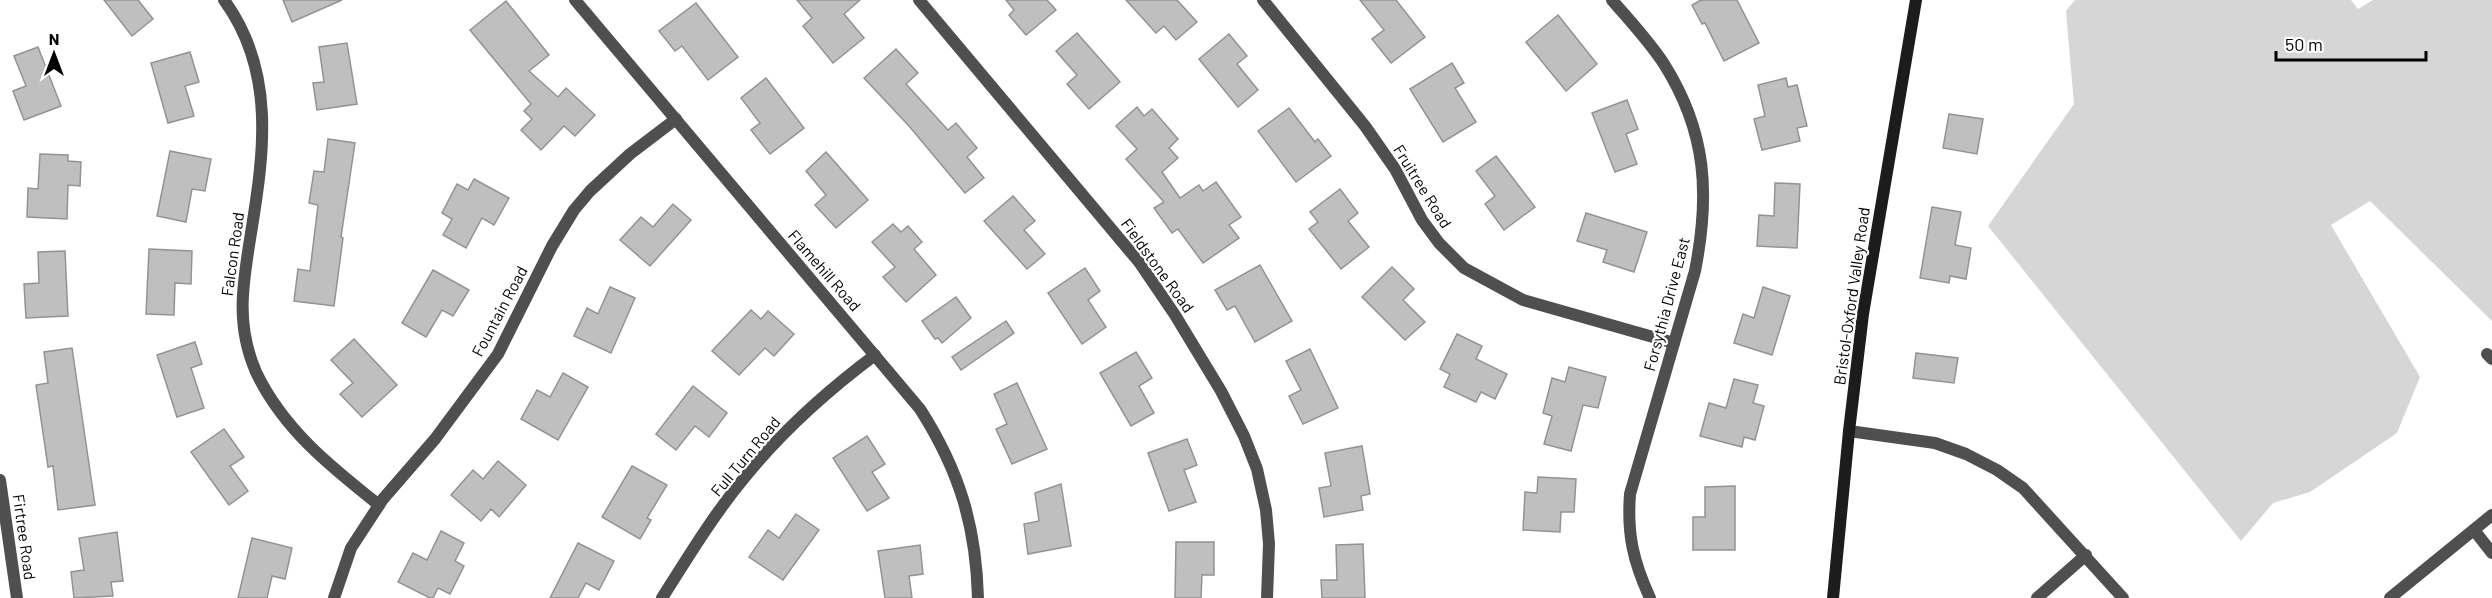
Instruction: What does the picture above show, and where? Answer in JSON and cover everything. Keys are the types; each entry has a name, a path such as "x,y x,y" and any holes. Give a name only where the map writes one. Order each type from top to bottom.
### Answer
{"main road":[{"name":"Bristol-Oxford Valley Road","path":"1833,598 1863,314 1916,0"}],"street":[{"name":"Falcon Road","path":"224,0 240,27 252,55 259,81 263,121 260,176 241,293 243,322 250,355 256,372 286,422 304,442 379,506"},
{"name":"Flamehill Road","path":"575,0 920,409 936,434 960,487 970,520 977,566 978,598"},
{"name":"Fieldstone Road","path":"920,0 1139,262 1175,315 1221,391 1249,447 1257,469 1266,510 1269,544 1267,598"},
{"name":"Fruitree Road","path":"1263,0 1365,126 1395,169 1422,220 1439,243 1464,268 1523,300 1674,343"},
{"name":"Forsythia Drive East","path":"1612,0 1664,65 1686,106 1697,138 1705,202 1695,271 1630,494 1630,542 1638,573 1650,598"},
{"name":"Fountain Road","path":"334,598 351,548 379,506 455,413 498,354 552,246 574,210 590,191 630,154 676,118"},
{"name":"Full Turn Road","path":"662,598 745,477 826,392 875,355"},
{"path":"1849,431 1935,443 1966,454 1997,470 2023,488 2123,598"},
{"name":"Firtree Road","path":"0,480 17,598"},
{"path":"2390,598 2492,515"},
{"path":"2474,530 2492,553"},
{"path":"2037,598 2086,555"}],"shaded area":[{"path":"2075,0 2351,0 2358,9 2373,0 2492,0 2492,321 2370,201 2331,225 2420,377 2397,433 2310,492 2273,503 2241,541 1988,226 2074,104 2066,11"}],"building":[{"path":"104,0 138,0 153,19 132,36"},
{"path":"283,0 342,0 292,22"},
{"path":"797,0 860,0 844,14 864,38 833,63 803,26 812,18"},
{"path":"1006,0 1047,0 1056,10 1026,35 1009,15 1014,10"},
{"path":"1126,0 1177,0 1197,22 1176,40 1164,26 1156,33"},
{"path":"1360,0 1396,0 1425,37 1391,63 1372,39 1384,30"},
{"path":"1701,0 1737,0 1759,43 1724,61 1705,23 1702,24 1692,5"},
{"path":"506,1 549,55 529,71 558,97 566,88 595,115 575,136 564,126 541,150 521,130 532,119 524,111 531,104 470,30"},
{"path":"696,3 738,57 708,80 682,46 675,51 659,31"},
{"path":"1558,15 1597,64 1566,91 1526,42"},
{"path":"1077,33 1120,82 1089,109 1067,84 1077,75 1056,51"},
{"path":"1229,34 1247,56 1237,64 1258,90 1238,107 1199,59"},
{"path":"347,43 357,104 317,110 313,83 324,82 319,47"},
{"path":"38,47 61,106 24,120 13,91 26,86 14,56"},
{"path":"896,49 918,73 906,84 948,130 956,123 977,148 967,157 984,178 965,193 909,126 864,78"},
{"path":"190,52 199,82 185,86 194,116 168,123 151,63"},
{"path":"1452,63 1464,83 1455,88 1476,122 1443,142 1410,89"},
{"path":"766,78 804,128 770,154 751,130 760,123 741,98"},
{"path":"1786,78 1788,87 1797,85 1807,126 1797,128 1800,141 1762,150 1754,119 1765,116 1758,85"},
{"path":"1627,100 1638,129 1626,134 1637,164 1615,172 1592,113"},
{"path":"1137,107 1144,116 1152,109 1178,139 1169,148 1178,158 1162,172 1180,198 1199,185 1203,191 1216,182 1241,217 1229,225 1239,238 1203,263 1178,229 1172,233 1154,208 1164,202 1126,159 1137,149 1116,126"},
{"path":"1289,108 1315,142 1318,139 1331,156 1296,182 1258,131"},
{"path":"1949,114 1983,119 1977,154 1943,148"},
{"path":"328,139 355,143 341,237 343,238 334,306 294,301 298,269 310,271 318,205 309,203 314,171 324,172"},
{"path":"170,151 211,159 205,191 192,189 186,222 157,216"},
{"path":"826,152 868,200 836,228 815,205 826,195 806,171"},
{"path":"40,154 68,155 68,161 81,162 80,186 68,185 67,219 27,217 28,188 38,189"},
{"path":"1496,156 1535,207 1504,230 1485,204 1495,196 1476,171"},
{"path":"474,179 509,198 494,225 482,218 466,248 443,235 452,219 442,213 457,184 468,190"},
{"path":"1775,183 1800,184 1797,248 1757,246 1759,215 1774,216"},
{"path":"1340,189 1358,213 1348,221 1369,247 1341,269 1309,229 1318,222 1310,212"},
{"path":"1013,196 1035,221 1024,230 1045,254 1027,269 984,221"},
{"path":"673,204 691,220 650,266 620,240 641,217 653,227"},
{"path":"1932,207 1961,212 1955,245 1971,248 1966,279 1950,276 1949,283 1920,278"},
{"path":"1586,213 1647,232 1634,272 1603,262 1607,250 1577,241"},
{"path":"893,224 901,232 908,226 922,242 914,249 936,275 906,302 883,277 895,267 872,242"},
{"path":"149,249 192,251 191,284 175,283 174,315 146,314"},
{"path":"65,251 68,316 26,318 24,284 39,283 38,252"},
{"path":"1260,265 1292,321 1255,342 1235,306 1227,310 1215,290"},
{"path":"1392,267 1414,289 1403,300 1425,322 1405,340 1362,297"},
{"path":"1085,268 1100,291 1088,300 1106,327 1082,344 1048,293"},
{"path":"433,270 469,290 453,316 442,310 426,337 402,323"},
{"path":"610,287 635,298 611,353 574,336 587,308 598,314"},
{"path":"1763,287 1790,296 1772,355 1734,343 1743,314 1754,318"},
{"path":"956,297 971,318 942,343 938,338 935,339 922,321"},
{"path":"751,310 761,319 768,311 794,334 774,356 765,348 739,375 712,351"},
{"path":"1006,321 1014,333 961,370 952,357"},
{"path":"1457,334 1482,346 1476,359 1507,374 1495,399 1481,392 1476,402 1444,387 1450,374 1440,369"},
{"path":"354,339 397,385 362,417 340,394 353,383 331,360"},
{"path":"195,342 202,364 191,368 204,408 177,417 157,355"},
{"path":"72,348 95,505 58,510 53,466 48,467 36,385 48,383 44,352"},
{"path":"1310,349 1338,408 1303,424 1289,396 1301,390 1286,361"},
{"path":"1136,352 1152,378 1139,386 1154,413 1131,426 1100,373"},
{"path":"1916,353 1958,358 1954,383 1913,378"},
{"path":"1569,367 1606,377 1598,408 1583,405 1571,451 1544,444 1552,416 1543,413 1552,378 1565,382"},
{"path":"563,373 588,387 558,440 521,419 537,390 550,397"},
{"path":"1734,379 1758,385 1753,403 1764,406 1755,440 1744,437 1742,447 1700,436 1709,403 1726,408"},
{"path":"1017,383 1047,449 1012,464 996,429 1007,424 994,394"},
{"path":"693,386 727,413 709,437 695,426 676,450 656,434"},
{"path":"224,429 244,457 230,466 248,491 229,505 191,452"},
{"path":"867,436 885,464 872,472 889,498 867,511 833,458"},
{"path":"1187,439 1197,465 1184,470 1196,502 1169,511 1148,453"},
{"path":"1362,446 1370,494 1361,496 1363,510 1324,517 1319,488 1331,486 1325,453"},
{"path":"498,461 526,485 499,517 491,509 481,521 451,495 473,470 483,479"},
{"path":"632,466 667,485 647,518 651,520 640,539 602,517"},
{"path":"1538,477 1576,479 1574,512 1561,512 1560,532 1523,530 1525,492 1537,493"},
{"path":"1061,484 1071,546 1028,554 1024,524 1039,521 1035,493"},
{"path":"1735,486 1735,550 1693,550 1693,517 1705,517 1705,487"},
{"path":"796,514 819,530 783,580 749,557 768,530 779,538"},
{"path":"441,531 464,543 455,561 464,566 450,594 438,588 433,598 430,598 398,582 413,553 427,560"},
{"path":"117,532 123,581 111,582 113,596 74,598 71,572 84,570 79,538"},
{"path":"252,538 292,548 285,579 272,576 267,598 238,598"},
{"path":"1176,542 1214,542 1214,575 1202,575 1201,598 1175,598"},
{"path":"578,543 614,561 599,590 586,583 578,598 550,598"},
{"path":"1363,544 1365,598 1322,598 1321,580 1337,580 1336,545"},
{"path":"920,545 923,574 909,576 912,598 885,598 878,551"}]}
